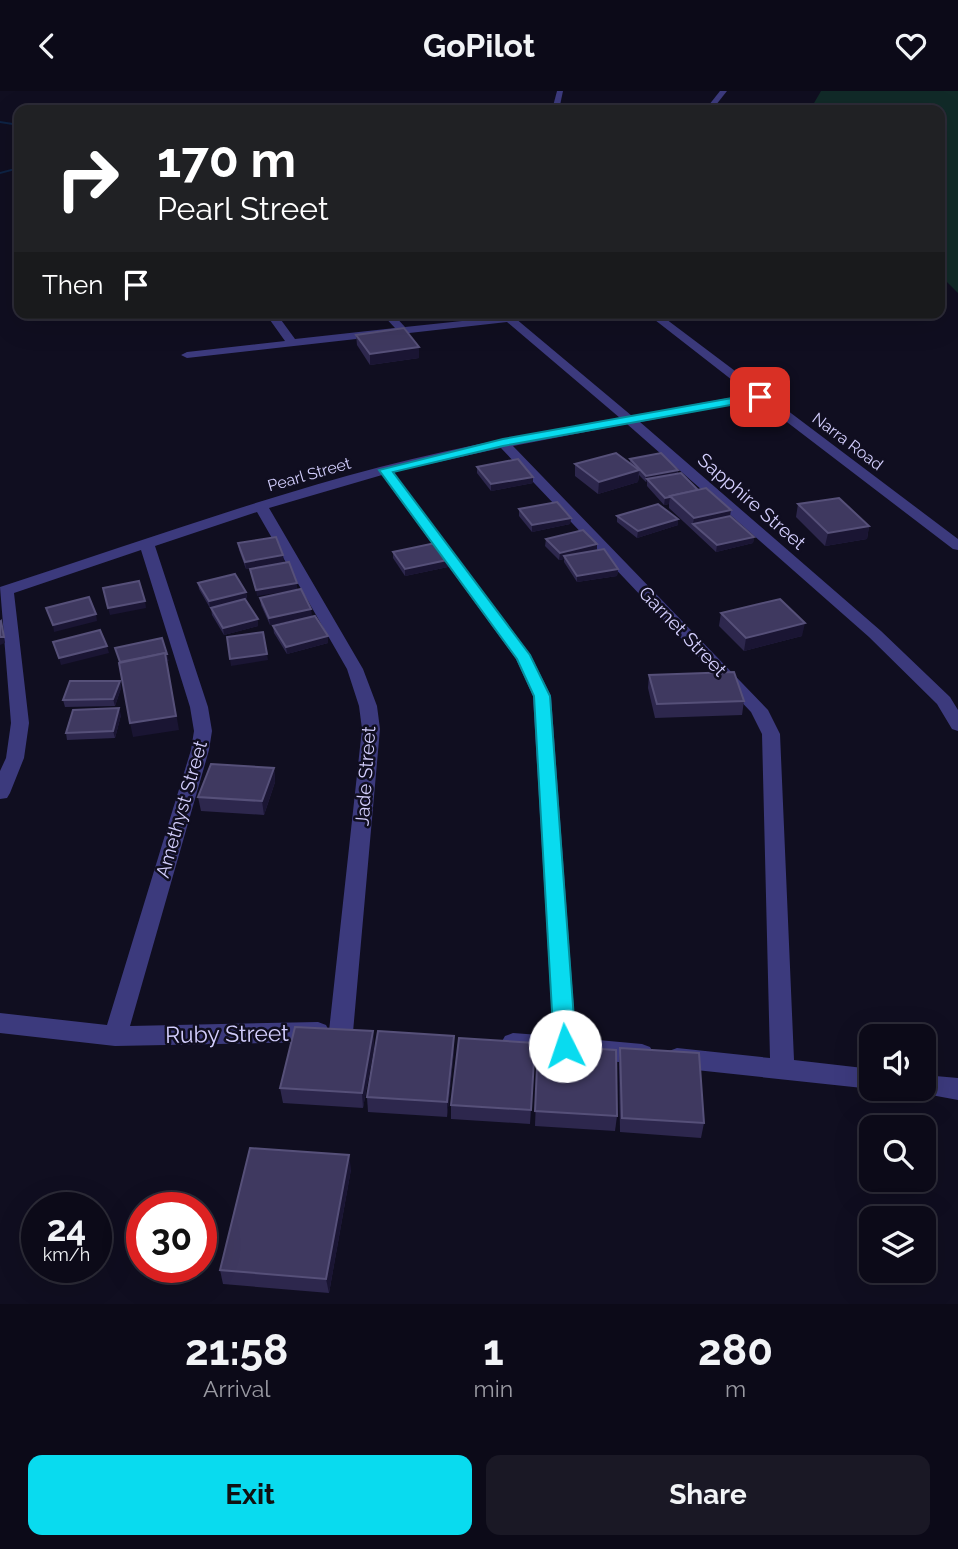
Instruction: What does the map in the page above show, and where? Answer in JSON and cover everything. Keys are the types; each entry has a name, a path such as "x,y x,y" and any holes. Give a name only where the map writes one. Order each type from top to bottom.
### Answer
{"street":[{"path":"712,105 724,91"},
{"path":"274,319 293,344"},
{"path":"392,319 403,331"},
{"path":"187,355 403,331 485,319"},
{"name":"Sapphire Street","path":"509,319 630,419 875,634 944,701 958,725"},
{"name":"Narra Road","path":"659,319 958,546"},
{"name":"Pearl Street","path":"3,591 146,542 386,470 503,443 760,397"},
{"name":"Garnet Street","path":"503,443 758,710 771,734 782,1069"},
{"path":"386,470 524,658 542,696 565,1046"},
{"name":"Jade Street","path":"261,506 355,669 368,706 371,729 341,1032"},
{"name":"Amethyst Street","path":"115,1036 200,750 202,731 199,707 146,542"},
{"path":"0,793 15,758 20,723 3,591"},
{"name":"Ruby Street","path":"0,1023 115,1036 367,1033"},
{"path":"486,1041 565,1046 859,1078"},
{"path":"936,1086 958,1089"}],"green space":[{"path":"821,91 958,91 958,293 945,280 945,105 813,105"}],"building":[{"path":"404,328 419,347 370,354 356,335"},
{"path":"616,453 639,470 599,482 575,464"},
{"path":"661,453 678,470 646,476 630,459"},
{"path":"518,459 533,477 491,484 477,467"},
{"path":"681,473 698,490 665,498 647,479"},
{"path":"706,488 731,510 694,518 670,496"},
{"path":"839,498 869,526 828,533 798,504"},
{"path":"557,502 571,518 532,525 519,509"},
{"path":"658,504 678,519 638,531 617,516"},
{"path":"730,516 754,537 717,545 693,524"},
{"path":"583,530 597,544 560,553 546,539"},
{"path":"276,537 283,555 245,562 238,543"},
{"path":"435,543 447,560 405,569 393,552"},
{"path":"604,549 618,569 577,576 564,556"},
{"path":"289,562 297,583 256,590 250,569"},
{"path":"235,574 246,592 209,601 198,583"},
{"path":"139,581 145,601 108,608 103,588"},
{"path":"301,589 311,609 269,618 260,598"},
{"path":"89,597 96,614 53,625 46,608"},
{"path":"245,599 258,619 223,628 211,608"},
{"path":"780,599 805,623 746,638 721,613"},
{"path":"315,616 328,636 286,647 273,626"},
{"path":"1,621 4,637 0,637"},
{"path":"100,630 107,646 59,658 53,642"},
{"path":"263,632 267,654 230,659 227,637"},
{"path":"162,638 167,654 120,662 115,648"},
{"path":"165,653 176,716 130,723 119,663"},
{"path":"734,672 744,701 657,704 649,675"},
{"path":"70,681 120,681 113,699 63,700"},
{"path":"119,708 113,731 66,733 73,710"},
{"path":"211,764 274,768 262,801 198,797"},
{"path":"295,1027 373,1031 362,1093 280,1088"},
{"path":"378,1031 454,1036 447,1102 367,1097"},
{"path":"459,1038 535,1043 531,1110 451,1105"},
{"path":"538,1045 616,1050 617,1116 535,1111"},
{"path":"620,1048 699,1053 704,1123 622,1118"},
{"path":"250,1148 349,1155 326,1279 220,1270"}],"waterway":[{"path":"0,122 14,124"},
{"path":"0,173 14,169"}],"route":[{"path":"565,1046 542,696 524,658 386,470 503,443 760,397"}]}
